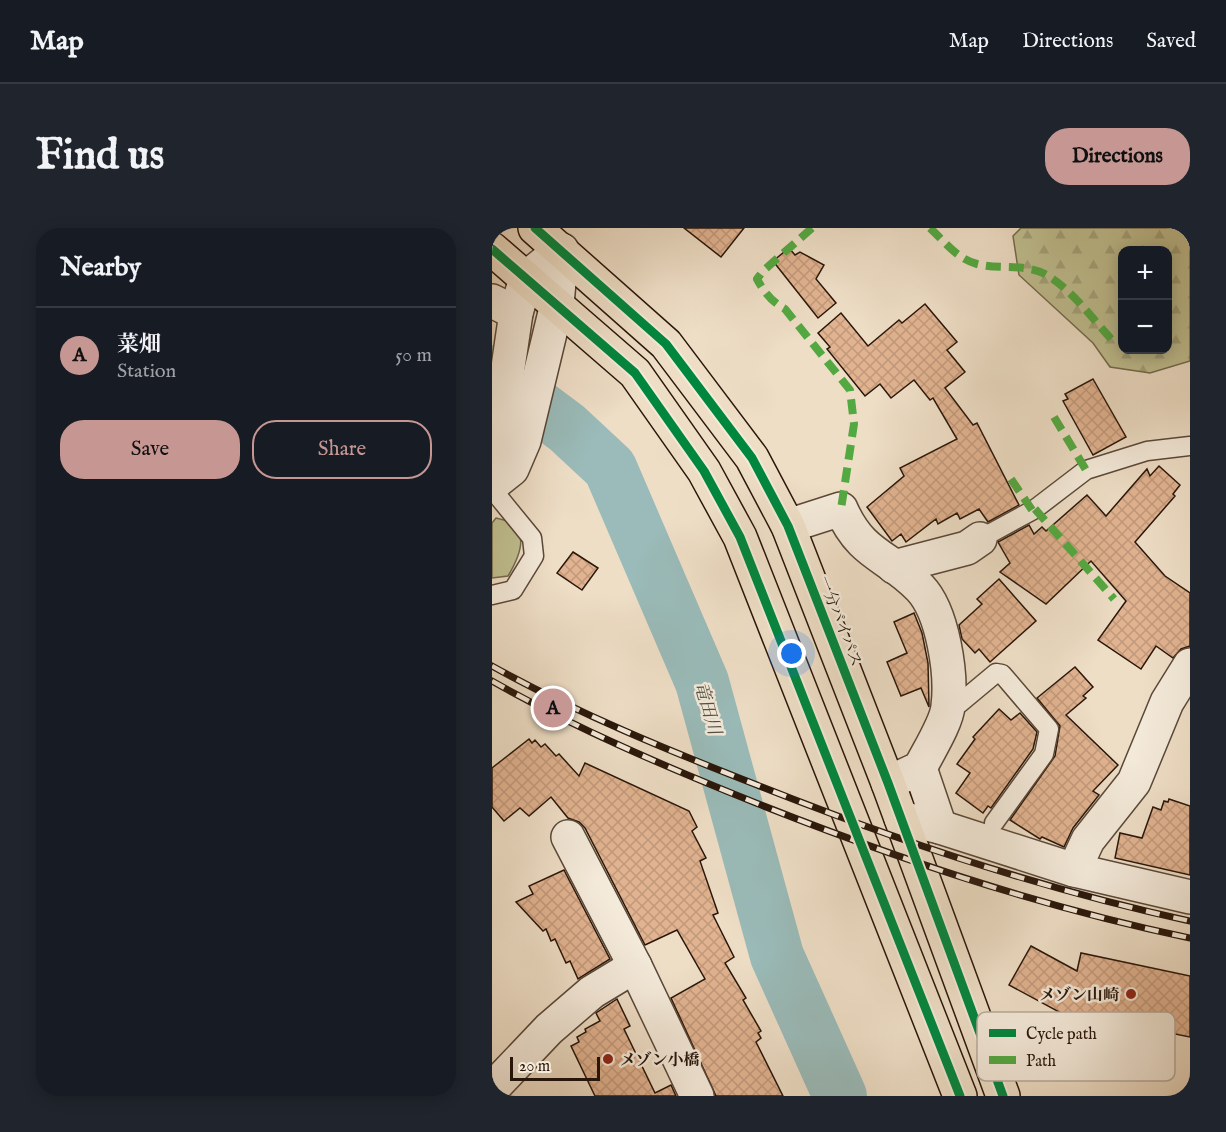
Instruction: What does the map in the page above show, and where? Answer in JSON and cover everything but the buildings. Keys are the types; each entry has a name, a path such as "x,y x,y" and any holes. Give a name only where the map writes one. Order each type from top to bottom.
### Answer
{"highway":[{"name":"一分バイパス","path":"535,228 666,344 752,458 788,526 888,783 977,1025"},
{"path":"492,249 635,374 704,471 740,537 960,1096"},
{"name":"一分バイパス","path":"997,1081 1003,1096"}],"street":[{"path":"492,487 512,469 505,431 507,316 526,278 562,250"},
{"path":"492,476 505,431 543,362 557,304 562,250"},
{"path":"788,526 841,509 851,532 869,550 921,589 935,610 944,642 948,707 920,768 888,783"},
{"path":"894,567 967,548 980,539"},
{"path":"1074,870 1088,840 1134,782 1167,702 1190,665"},
{"path":"920,768 940,826"},
{"path":"901,818 940,826 1074,870 1190,897"},
{"path":"568,837 635,966 697,1096"},
{"path":"492,1089 549,1029 592,992 635,966"}],"lane":[{"path":"980,539 1035,509 1086,470 1147,451 1190,446"},
{"path":"492,487 532,538 534,556 513,590 492,595"},
{"path":"948,707 960,703 996,673 1002,674 1048,729 1044,754 994,823"}],"green space":[{"path":"1021,228 1190,228 1190,361 1150,373 1110,367 1093,343 1019,275 1013,236"},
{"path":"496,518 515,527 521,541 517,559 508,576 492,578 492,523"}],"waterway":[{"name":"竜田川","path":"492,372 567,428 610,468 702,682 777,956 840,1096"}],"railway":[{"path":"492,666 557,700 656,744 863,825 1025,879 1190,921"},
{"path":"492,681 556,715 655,761 809,824 970,880 1079,912 1190,938"}],"marked path":[{"path":"812,228 757,279 769,296 785,309 850,390 854,424 841,509"},
{"path":"930,228 951,249 970,262 986,266 1028,269 1055,280 1073,296 1114,342"},
{"path":"1054,417 1086,470"},
{"path":"1011,479 1032,510"},
{"path":"1035,509 1114,599"}],"cycle path":[{"path":"535,228 666,344 752,458 788,526 888,783 977,1025"},
{"path":"492,249 635,373 704,471 740,537 960,1096"},
{"path":"997,1081 1003,1096"}],"place":[{"name":"菜畑","path":"553,708"},
{"name":"メゾン山崎","path":"1131,994"},
{"name":"メゾン小橋","path":"608,1059"}]}
